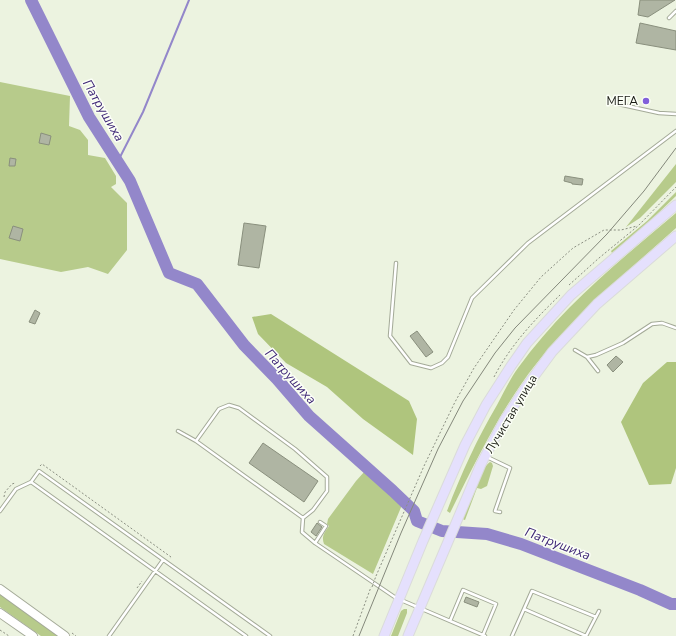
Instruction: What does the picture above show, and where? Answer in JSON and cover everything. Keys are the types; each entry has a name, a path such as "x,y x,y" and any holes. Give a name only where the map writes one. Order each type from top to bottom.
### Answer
{"main road":[{"path":"384,636 465,445 507,372 527,343 571,295 676,205"},
{"name":"Лучистая улица","path":"408,636 485,456 513,408 552,352 597,304 676,236"}],"street":[{"path":"0,589 65,636"},
{"path":"0,613 33,636"}],"lane":[{"path":"669,18 676,11"},
{"path":"609,102 659,113 676,114"},
{"path":"396,263 390,336 412,363 431,368 442,363 448,357 472,298 523,248 676,131"},
{"path":"588,357 624,344 652,324 662,323 676,328"},
{"path":"575,350 588,357 598,371"},
{"path":"196,441 219,409 229,405 239,408 245,412 295,449 327,477 327,490 313,510 303,518 302,532 315,543 399,600 484,636 496,604 463,590 450,621"},
{"path":"178,431 196,441 303,518"},
{"path":"485,456 510,468 495,511 500,512"},
{"path":"0,511 16,489 31,482 39,471 270,636"},
{"path":"31,482 246,636"},
{"path":"315,543 326,526 320,522"},
{"path":"109,636 163,560"},
{"path":"512,636 532,591 596,618"},
{"path":"524,609 586,636 599,611"}],"path":[{"path":"353,636 376,576 412,492 455,402 474,368 514,310 541,277 573,248 604,230 621,230 638,226"},
{"path":"37,470 42,464 171,557"},
{"path":"0,630 9,636"}],"green space":[{"path":"0,82 70,96 69,126 80,130 88,140 88,155 105,158 116,176 116,184 111,187 127,203 127,250 108,274 88,267 61,272 0,259"},
{"path":"676,164 676,182 640,218 626,227"},
{"path":"676,192 676,196 648,223 612,253 611,251 647,221"},
{"path":"676,213 676,228 594,301 538,361 502,414 450,513 447,511 476,444 518,368 553,325 572,305 613,267"},
{"path":"271,314 409,401 417,419 413,455 363,419 327,387 286,363 258,334 252,317"},
{"path":"667,362 676,362 676,468 671,484 649,485 621,422 643,383"},
{"path":"490,462 493,466 487,486 481,489 477,488 465,520 462,519 477,480"},
{"path":"365,471 402,505 373,574 324,544 323,539 329,526 327,524 328,519"},
{"path":"0,594 60,636 41,636 0,607"},
{"path":"407,609 407,613 398,636 391,636 401,611"}],"building":[{"path":"640,0 675,0 648,17 638,15"},
{"path":"640,23 676,31 676,50 636,43"},
{"path":"41,133 51,136 49,145 39,143"},
{"path":"10,158 16,159 15,166 9,166"},
{"path":"565,176 583,179 582,185 564,181"},
{"path":"244,223 266,226 259,268 238,265"},
{"path":"13,226 23,229 20,241 9,238"},
{"path":"35,310 40,313 35,324 29,322"},
{"path":"417,331 433,352 426,357 410,336"},
{"path":"616,356 623,362 613,372 607,365"},
{"path":"263,443 318,481 304,502 249,463"},
{"path":"317,523 322,527 316,536 311,532"},
{"path":"466,597 479,602 477,607 464,602"}],"waterway":[{"name":"Патрушиха","path":"31,0 89,117 130,181 169,273 197,284 244,345 277,379 309,416 414,511 417,521 442,531 487,534 521,544 640,590 671,604 676,604"},
{"path":"118,161 143,112 189,0"}],"tram line":[{"path":"359,636 401,533 438,449 463,401 495,353 515,328 607,234 644,191 676,148"}],"place":[{"name":"МЕГА","path":"646,101"}]}
